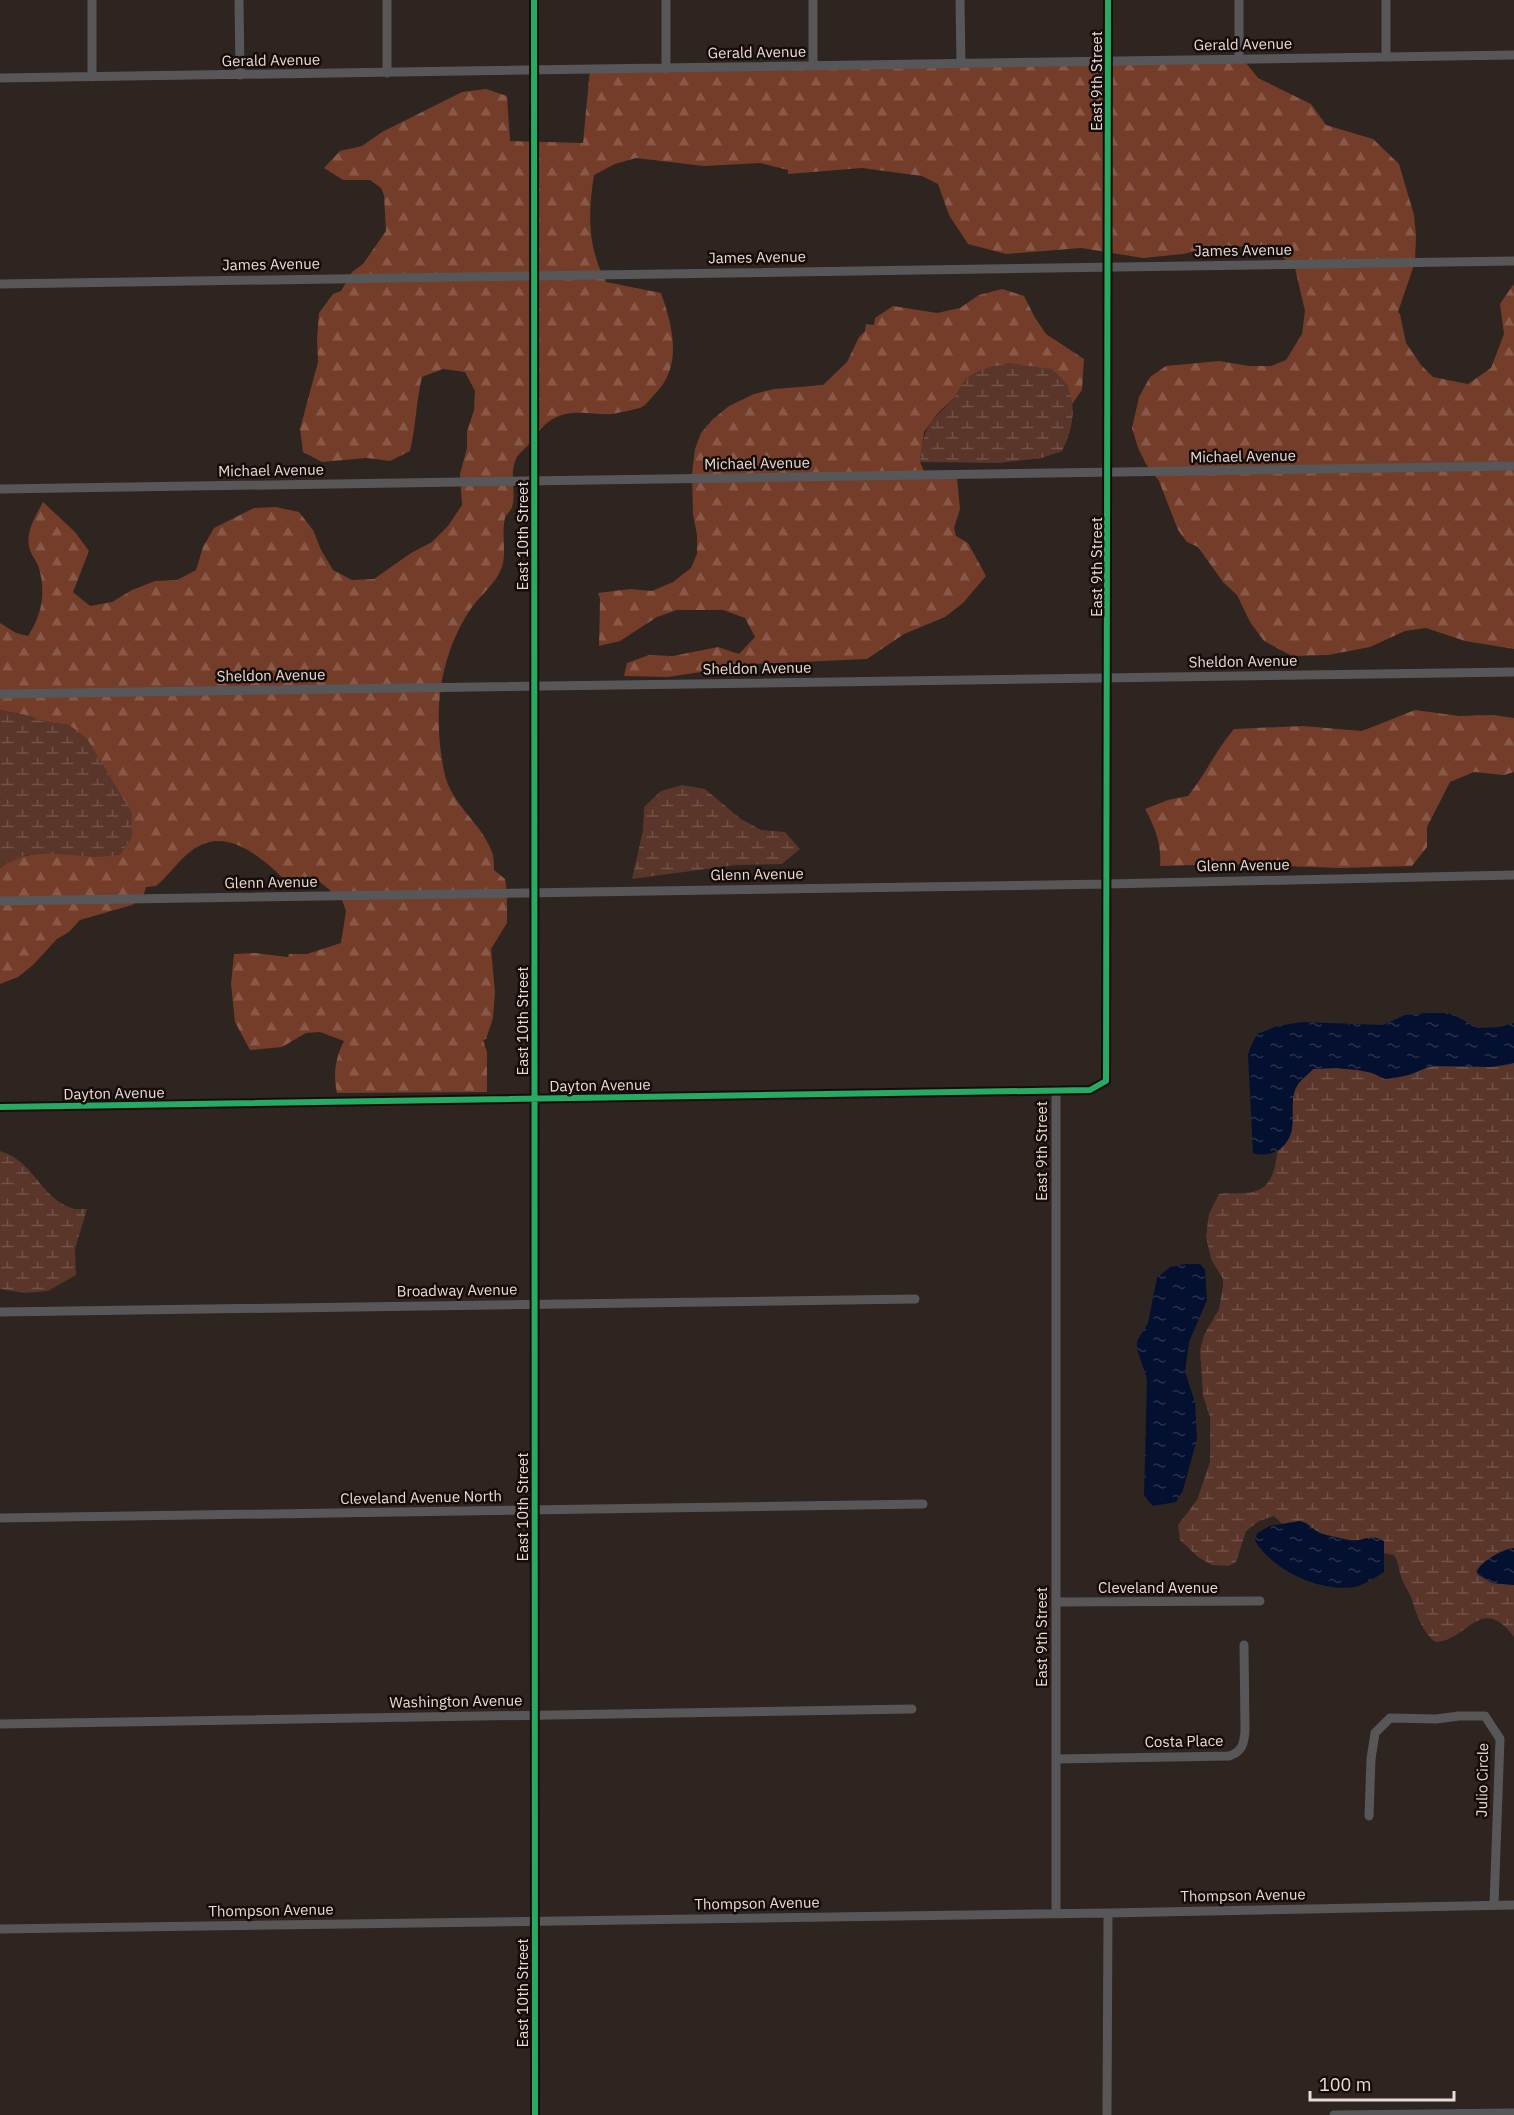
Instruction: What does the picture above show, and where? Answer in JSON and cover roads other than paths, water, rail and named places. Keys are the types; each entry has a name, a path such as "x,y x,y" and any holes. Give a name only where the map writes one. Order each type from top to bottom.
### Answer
{"street":[{"path":"92,0 92,77"},
{"path":"239,0 240,75"},
{"path":"387,0 387,73"},
{"name":"East 10th Street","path":"534,0 535,2115"},
{"path":"666,0 666,69"},
{"path":"813,0 813,66"},
{"path":"960,0 961,64"},
{"name":"East 9th Street","path":"1056,1913 1056,1090 1089,1090 1106,1081 1108,0"},
{"path":"1239,0 1239,59"},
{"path":"1386,0 1386,57"},
{"name":"Gerald Avenue","path":"0,78 1514,55"},
{"name":"James Avenue","path":"0,284 1514,261"},
{"name":"Michael Avenue","path":"0,489 1514,466"},
{"name":"Sheldon Avenue","path":"0,694 1514,672"},
{"name":"Glenn Avenue","path":"0,901 1108,884 1514,875"},
{"name":"Dayton Avenue","path":"0,1107 1056,1090"},
{"name":"Broadway Avenue","path":"0,1312 915,1299"},
{"name":"Cleveland Avenue North","path":"0,1518 923,1504"},
{"name":"Cleveland Avenue","path":"1056,1602 1260,1601"},
{"name":"Costa Place","path":"1056,1759 1229,1756 1236,1754 1244,1743 1245,1731 1244,1645"},
{"name":"Washington Avenue","path":"0,1724 912,1709"},
{"name":"Julio Circle","path":"1369,1816 1371,1759 1375,1733 1390,1718 1436,1719 1485,1716 1500,1739 1494,1905"},
{"name":"Thompson Avenue","path":"0,1929 1514,1905"},
{"path":"1107,2115 1108,1913"},
{"path":"1334,2115 1514,2113"}],"water":[{"path":"1450,1013 1478,1028 1500,1027 1514,1023 1514,1063 1491,1067 1431,1066 1409,1075 1386,1079 1358,1070 1313,1069 1295,1090 1292,1129 1287,1141 1272,1153 1253,1153 1248,1055 1257,1034 1278,1026 1301,1022 1383,1025 1405,1015"},
{"path":"1200,1264 1205,1270 1207,1300 1189,1342 1185,1372 1195,1402 1197,1439 1183,1490 1176,1502 1153,1506 1144,1496 1147,1379 1137,1349 1137,1341 1148,1323 1157,1278 1170,1267"},
{"path":"1300,1521 1320,1533 1334,1537 1353,1541 1374,1537 1384,1541 1384,1572 1359,1586 1341,1588 1313,1583 1285,1570 1263,1552 1255,1541 1257,1533 1270,1526"},
{"path":"1514,1548 1514,1585 1492,1583 1476,1572 1493,1556"}]}
